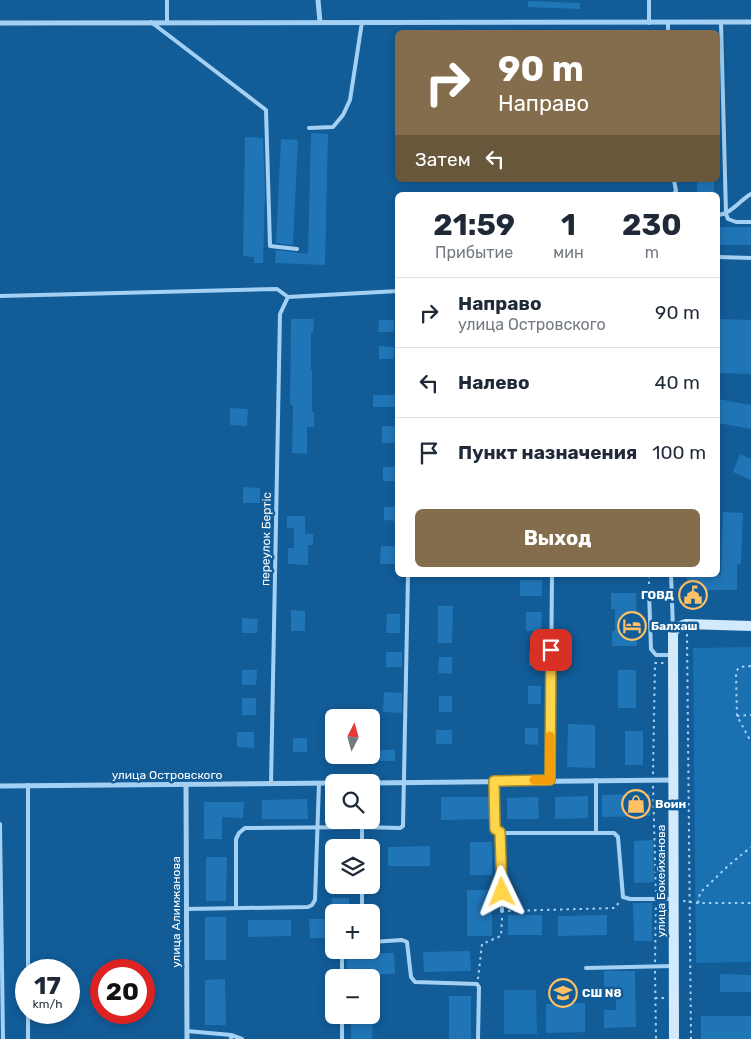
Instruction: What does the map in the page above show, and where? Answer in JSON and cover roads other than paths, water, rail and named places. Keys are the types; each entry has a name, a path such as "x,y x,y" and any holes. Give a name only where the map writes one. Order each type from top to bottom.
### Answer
{"street":[{"path":"318,0 320,22"},
{"path":"0,23 751,22"},
{"path":"673,629 686,624 751,626"},
{"name":"улица Бокейханова","path":"673,629 674,1039"},
{"path":"380,782 673,780"},
{"name":"улица Островского","path":"0,786 325,783"},
{"name":"улица Алимжанова","path":"186,785 187,1039"}],"lane":[{"path":"167,0 168,22"},
{"path":"649,0 649,23"},
{"path":"151,22 266,110 270,246 297,249"},
{"path":"309,128 333,128 343,115 350,100 362,22"},
{"path":"668,23 668,30"},
{"path":"721,23 726,214 728,219 732,221 751,222"},
{"path":"720,215 726,214 751,194"},
{"path":"720,257 751,258"},
{"path":"0,296 277,289 288,297 395,291"},
{"name":"переулок Бертіс","path":"272,784 280,314 288,297"},
{"path":"380,827 402,827 408,577"},
{"path":"550,780 552,577"},
{"path":"651,627 673,629 671,577"},
{"path":"650,592 651,649 656,655 672,659"},
{"path":"596,780 596,833"},
{"path":"494,781 495,829 500,832 614,833 618,837 623,897 630,899 674,899"},
{"path":"186,909 308,907 312,905 315,900 319,783"},
{"path":"28,786 28,959"},
{"path":"0,824 3,1039"},
{"path":"236,908 236,839 242,830 245,828 325,827"},
{"path":"500,832 502,911"},
{"path":"380,941 402,940 407,942 411,978 415,982 477,984 478,1039"},
{"path":"586,968 674,966"},
{"path":"28,1024 28,1039"},
{"path":"342,1024 342,1039"},
{"path":"187,1031 242,1039"}],"place":[{"name":"ГОВД","path":"693,595"},
{"name":"Балхаш","path":"632,626"},
{"name":"Воин","path":"636,804"},
{"name":"СШ N8","path":"563,993"}]}
